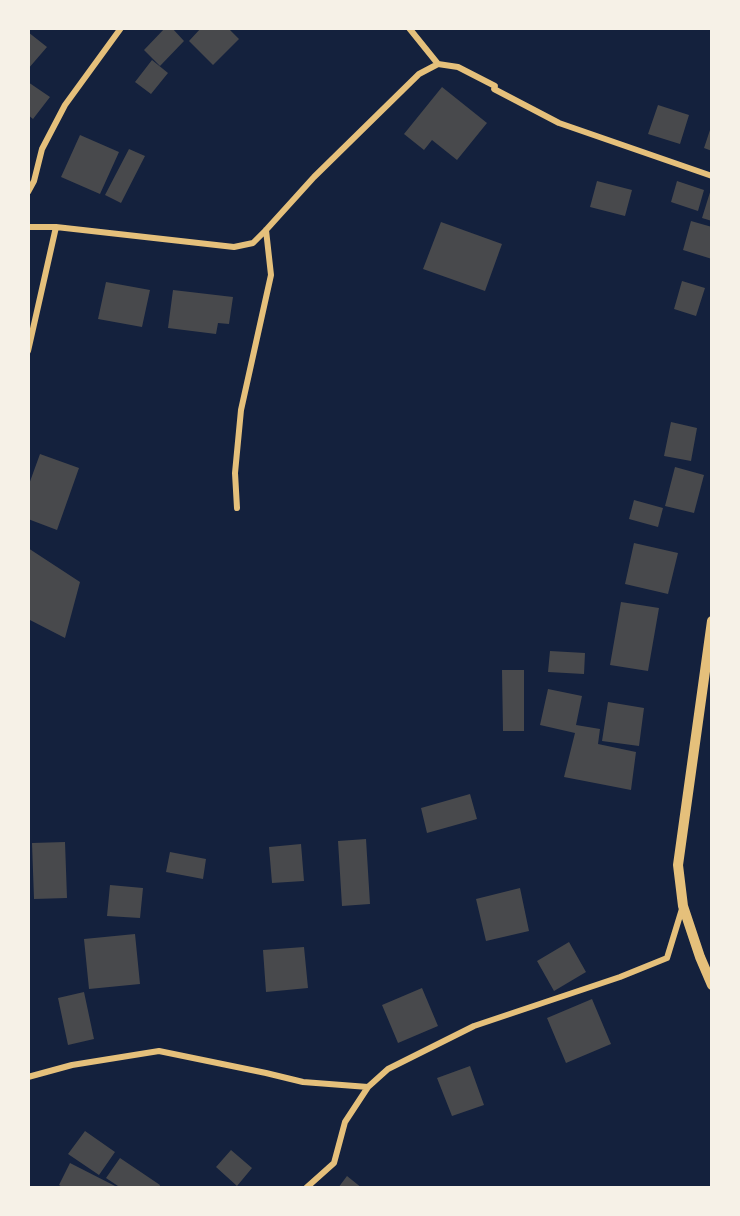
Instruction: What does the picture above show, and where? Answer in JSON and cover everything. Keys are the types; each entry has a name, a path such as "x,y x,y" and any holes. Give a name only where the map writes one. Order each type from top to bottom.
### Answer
{"street":[{"path":"28,192 34,181 42,149 65,105 121,28"},
{"path":"408,28 438,64"},
{"path":"28,226 56,227 234,247 253,243 314,177 419,74 438,64 458,67 559,123 711,176"},
{"path":"28,351 56,227"},
{"path":"237,508 234,472 242,410 271,275 266,230"},
{"path":"711,621 678,865 683,906 711,984"},
{"path":"306,1188 334,1163 345,1122 368,1087 388,1069 474,1026 620,977 667,958 683,906"},
{"path":"28,1077 72,1065 159,1051 303,1082 368,1087"}],"building":[{"path":"165,28 172,28 184,41 160,66 144,50"},
{"path":"201,28 228,28 239,39 213,65 189,41"},
{"path":"28,32 47,47 28,69"},
{"path":"152,60 168,73 151,94 135,82"},
{"path":"28,82 50,97 33,119 28,115"},
{"path":"442,87 487,123 457,160 432,140 424,150 404,134"},
{"path":"658,105 689,115 680,144 648,134"},
{"path":"712,127 712,151 704,148"},
{"path":"80,135 119,152 100,194 61,177"},
{"path":"129,149 145,156 121,203 105,195"},
{"path":"597,181 632,190 625,216 590,207"},
{"path":"677,181 704,190 698,211 671,202"},
{"path":"712,189 712,221 702,218"},
{"path":"691,221 712,227 712,259 683,250"},
{"path":"441,222 502,244 485,291 423,269"},
{"path":"682,281 705,288 696,316 674,309"},
{"path":"106,282 150,290 142,327 98,319"},
{"path":"173,290 233,297 229,324 218,323 216,334 168,328"},
{"path":"671,422 697,428 691,461 664,456"},
{"path":"40,454 79,468 57,530 28,519 28,487"},
{"path":"675,467 704,475 694,513 665,506"},
{"path":"634,500 663,508 658,527 629,519"},
{"path":"634,543 678,553 668,594 625,584"},
{"path":"28,548 80,582 65,638 28,619"},
{"path":"621,602 659,608 648,671 610,665"},
{"path":"550,651 585,653 584,674 548,672"},
{"path":"502,670 524,670 524,731 503,731"},
{"path":"548,689 582,696 576,725 600,729 598,744 636,752 631,790 564,777 575,733 540,725"},
{"path":"608,702 644,708 639,746 602,741"},
{"path":"470,794 477,819 427,833 421,808"},
{"path":"366,839 370,904 342,906 338,841"},
{"path":"65,842 67,898 34,899 32,843"},
{"path":"301,844 304,881 272,883 269,847"},
{"path":"170,852 206,859 203,879 166,872"},
{"path":"110,885 143,888 140,918 107,916"},
{"path":"520,888 529,931 486,941 476,899"},
{"path":"135,934 140,984 89,989 84,939"},
{"path":"569,942 586,972 554,991 537,961"},
{"path":"304,947 308,988 266,992 263,950"},
{"path":"422,988 438,1026 398,1043 382,1005"},
{"path":"84,992 94,1039 68,1045 58,998"},
{"path":"592,999 611,1044 566,1063 547,1018"},
{"path":"470,1066 484,1105 452,1116 437,1078"},
{"path":"85,1131 115,1152 99,1175 68,1154"},
{"path":"231,1150 252,1168 237,1186 216,1167"},
{"path":"120,1158 160,1185 159,1188 121,1188 106,1178"},
{"path":"70,1163 119,1188 64,1188 59,1185"},
{"path":"347,1176 362,1188 338,1188"}]}
